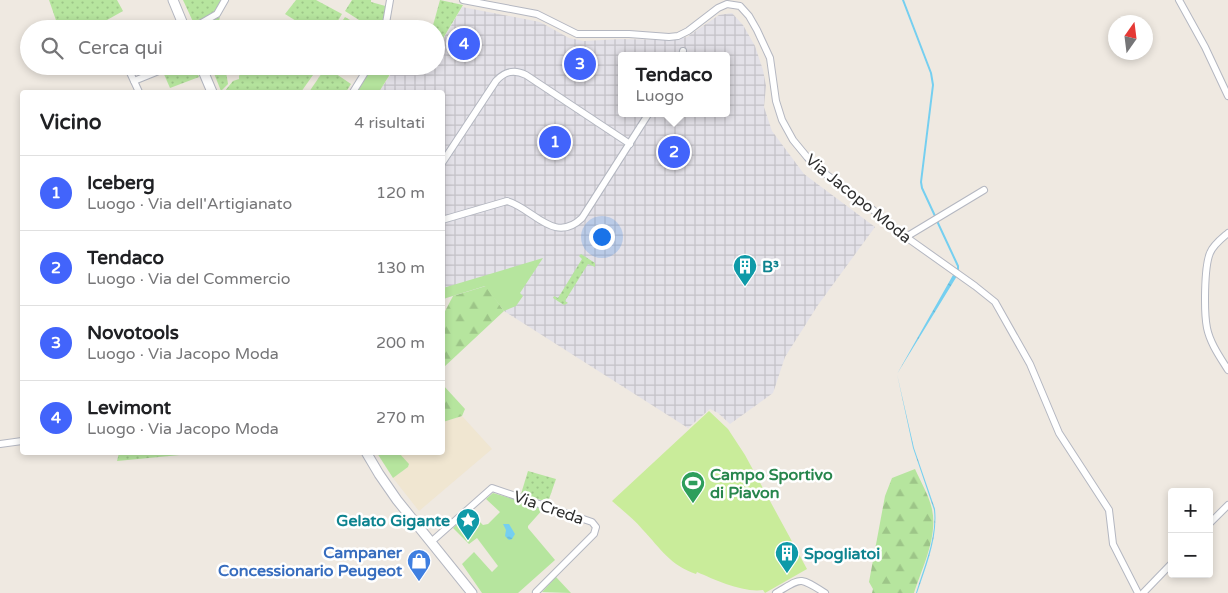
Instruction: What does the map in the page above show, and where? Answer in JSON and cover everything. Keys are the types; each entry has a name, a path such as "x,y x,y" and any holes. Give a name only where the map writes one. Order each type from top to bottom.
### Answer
{"main road":[{"path":"173,0 181,20"},
{"path":"205,75 211,90"},
{"path":"368,455 384,482 472,593"}],"street":[{"path":"207,20 217,14 225,0"},
{"path":"386,20 390,0"},
{"name":"Via Jacopo Moda","path":"463,0 486,6 537,14 576,34 629,34 669,37 678,36 718,8 727,4 740,6 749,16 770,58 776,101 782,120 793,140 815,166 906,237 995,302 1030,364 1059,433 1109,510 1113,544 1138,593"},
{"path":"1180,0 1228,96"},
{"path":"445,158 496,81 505,73 514,71 526,75 630,144"},
{"path":"131,75 138,90"},
{"path":"134,81 149,75"},
{"path":"354,90 363,75"},
{"path":"445,219 507,201 551,226 560,228 570,226 582,218 647,117"},
{"path":"906,237 984,190"},
{"path":"1228,233 1213,248 1208,259 1205,307 1206,327 1228,370"},
{"path":"0,444 20,441"},
{"name":"Via Creda","path":"431,542 492,488 592,522 596,527 594,534 536,592"},
{"path":"1213,520 1228,504"},
{"path":"1143,593 1168,567"},
{"path":"776,593 799,580 806,581 825,593"}],"shaded area":[{"path":"462,7 540,22 569,38 584,41 621,39 669,40 687,37 719,15 732,13 743,25 755,46 766,86 764,107 772,131 804,174 875,227 818,305 785,357 773,393 730,424 718,413 710,409 688,428 504,311 486,286 445,298 445,90 380,90 390,75 445,75 445,36"},
{"path":"462,416 492,449 419,511 393,478 409,465 401,455 445,455 445,421"}],"green space":[{"path":"49,0 117,0 123,11 107,20 56,20"},
{"path":"183,0 225,0 221,8 204,20 192,20"},
{"path":"296,0 316,0 342,14 338,20 295,20 285,14"},
{"path":"352,0 371,0 371,2 389,7 387,20 359,20 345,11"},
{"path":"440,0 463,5 445,35 445,20 434,20"},
{"path":"164,75 198,75 199,77 170,88"},
{"path":"215,75 226,75 228,84 221,90"},
{"path":"313,75 302,90 226,90 233,81 239,79 239,76"},
{"path":"321,75 338,75 351,84 347,90 310,90"},
{"path":"363,75 389,75 380,90 354,90"},
{"path":"581,254 595,263 595,267 588,264 565,301 568,303 564,305 553,298 554,296 558,298 582,259 579,256"},
{"path":"543,258 520,293 523,296 516,306 504,311 485,286 445,298 445,287"},
{"path":"486,286 504,311 445,366 445,311 453,296"},
{"path":"445,387 465,409 462,416 445,421"},
{"name":"Campo Sportivo di Piavon","path":"709,411 728,429 745,455 807,569 765,593 763,590 747,590 730,585 697,572 696,574 679,566 666,556 636,522 612,501"},
{"path":"118,455 180,455 117,461"},
{"path":"378,455 401,455 409,464 408,467 393,478"},
{"path":"915,469 932,509 933,530 925,563 914,593 872,593 873,589 869,582 885,496 892,478"},
{"path":"528,471 556,479 548,502 521,494"},
{"path":"493,493 544,508 528,528 555,560 518,593 482,593 462,564 474,552 492,572 498,566 477,538 469,544 453,528 470,512 483,525 488,524 500,512 486,499"},
{"path":"556,577 571,593 542,592"}],"water":[{"path":"953,275 957,276 897,374"},
{"path":"897,374 914,448 935,509 933,541 917,593 932,541 934,510 913,448"},
{"path":"503,524 509,524 515,534 512,539 509,540 505,536 506,530"}],"waterway":[{"path":"903,0 931,73 933,85 921,182 935,216"},
{"path":"937,221 958,266 958,272"}],"place":[{"name":"Levimont","path":"464,44"},
{"name":"Novotools","path":"580,64"},
{"name":"Iceberg","path":"555,142"},
{"name":"Tendaco","path":"674,152"},
{"name":"B³","path":"745,287"},
{"name":"Campo Sportivo di Piavon","path":"693,504"},
{"name":"Gelato Gigante","path":"468,541"},
{"name":"Spogliatoi","path":"787,574"},
{"name":"Campaner Concessionario Peugeot","path":"419,582"}]}
